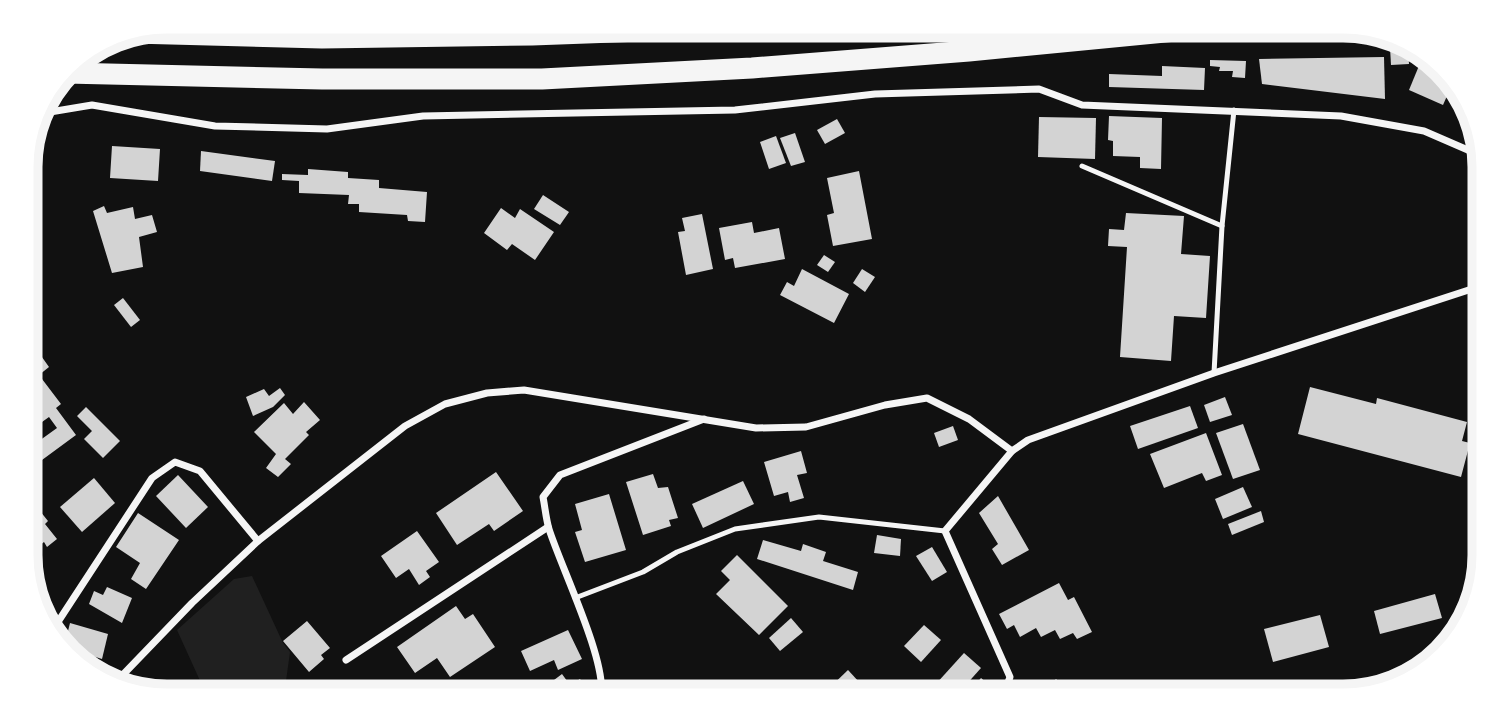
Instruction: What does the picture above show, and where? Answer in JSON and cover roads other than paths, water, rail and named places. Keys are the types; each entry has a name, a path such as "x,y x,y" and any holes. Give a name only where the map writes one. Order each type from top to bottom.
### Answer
{"highway":[{"path":"79,73 322,79 542,79 752,68 1095,38"}],"street":[{"path":"51,112 92,105 215,126 327,129 423,116 735,110 875,94 1039,89 1082,105 1341,116 1424,131 1471,152"},
{"path":"1008,683 1010,677 945,531 1013,451 1028,440 1214,373 1472,289"},
{"path":"122,676 192,603 258,541 405,426 445,404 487,393 524,390 756,428 806,427 885,405 927,398 969,418 1013,451"},
{"path":"603,684 548,527 543,496 560,475 705,419"},
{"path":"58,622 152,478 175,462 201,471 258,541"},
{"path":"346,660 548,527"}],"lane":[{"path":"1214,373 1222,226 1234,110"},
{"path":"1082,166 1222,226"},
{"path":"575,598 643,572 677,552 735,528 819,517 945,531"}]}
